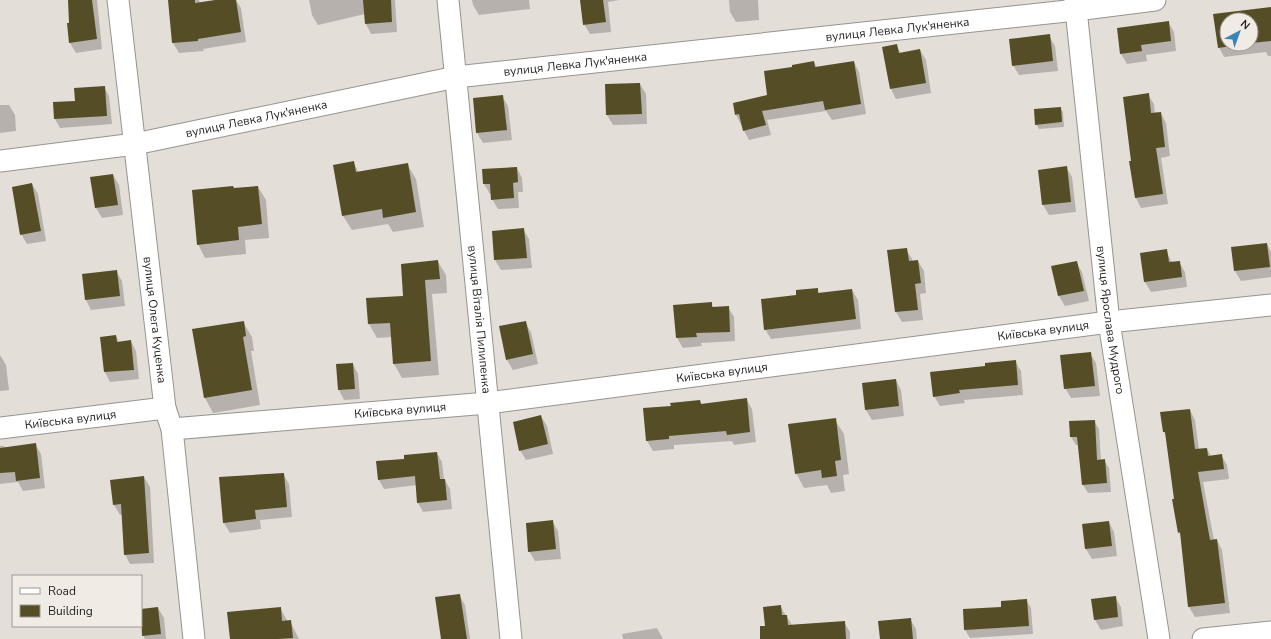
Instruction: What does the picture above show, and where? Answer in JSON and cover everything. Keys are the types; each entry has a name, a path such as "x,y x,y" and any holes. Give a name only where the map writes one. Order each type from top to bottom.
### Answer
{"street":[{"name":"вулиця Олега Куценка","path":"118,0 165,408 172,429 194,639"},
{"name":"вулиця Віталія Пилипенка","path":"448,0 511,639"},
{"name":"вулиця Левка Лук'яненка","path":"0,161 135,144 456,77 1075,5 1156,0"},
{"name":"вулиця Ярослава Мудрого","path":"1075,5 1109,322 1159,639"},
{"name":"Київська вулиця","path":"172,429 488,403 1109,322 1271,305"},
{"name":"Київська вулиця","path":"0,428 165,408"},
{"path":"1203,639 1271,632"}],"building":[{"path":"68,0 92,0 97,39 69,43 67,23 69,23"},
{"path":"168,0 195,0 195,3 215,0 236,0 241,32 198,39 198,41 172,43"},
{"path":"363,0 391,0 392,22 365,24"},
{"path":"580,0 603,0 606,22 583,25"},
{"path":"1271,7 1271,41 1259,42 1259,12 1230,12"},
{"path":"1219,13 1219,48 1218,48 1213,14"},
{"path":"1169,21 1171,41 1141,45 1142,51 1120,54 1117,28"},
{"path":"1050,34 1053,61 1012,66 1009,39"},
{"path":"897,44 899,53 920,49 926,83 890,89 882,47"},
{"path":"814,61 815,67 854,61 861,104 825,110 823,101 762,111 766,125 743,131 739,114 735,115 733,103 767,95 764,71 792,67 792,65"},
{"path":"640,83 642,114 606,115 605,84"},
{"path":"105,86 107,116 54,119 53,102 75,101 74,88"},
{"path":"1149,93 1151,113 1161,112 1165,147 1156,148 1163,194 1135,198 1129,161 1131,161 1123,97"},
{"path":"503,95 507,130 476,133 473,98"},
{"path":"1061,107 1062,122 1035,125 1034,109"},
{"path":"354,161 356,172 408,163 416,212 383,218 382,209 342,216 333,165"},
{"path":"1067,166 1071,202 1042,205 1038,170"},
{"path":"517,167 518,182 513,183 514,198 491,200 490,184 483,184 482,169"},
{"path":"113,174 118,205 95,208 90,177"},
{"path":"32,183 41,231 20,235 12,187"},
{"path":"233,186 234,188 258,186 262,224 238,227 239,240 197,245 192,190"},
{"path":"524,228 527,258 494,260 492,231"},
{"path":"1267,243 1270,267 1234,271 1231,247"},
{"path":"907,248 909,261 918,260 921,283 915,284 918,310 895,312 887,250"},
{"path":"1167,249 1169,262 1180,261 1182,277 1144,282 1140,253"},
{"path":"438,260 440,279 425,280 431,361 393,364 390,323 368,324 366,298 403,296 401,264"},
{"path":"1077,261 1084,291 1058,296 1051,266"},
{"path":"117,270 120,296 85,300 82,274"},
{"path":"818,288 818,293 852,289 856,319 764,330 761,299 796,295 796,290"},
{"path":"712,302 712,307 729,306 730,332 696,333 697,337 676,338 673,305"},
{"path":"244,321 246,336 243,337 252,390 204,398 192,329"},
{"path":"526,321 533,354 506,360 499,326"},
{"path":"116,335 117,342 131,340 134,370 104,372 100,337"},
{"path":"1091,352 1095,386 1064,389 1060,355"},
{"path":"1016,360 1018,385 959,390 960,393 933,397 930,372 985,366 985,363"},
{"path":"353,363 355,389 338,390 336,364"},
{"path":"896,379 899,406 865,410 862,383"},
{"path":"747,398 750,432 727,435 726,431 669,436 669,439 646,441 643,408 671,406 670,403 700,400 701,404"},
{"path":"1190,409 1195,449 1207,448 1208,456 1222,454 1224,469 1198,472 1210,540 1217,539 1225,603 1188,607 1180,532 1178,533 1172,499 1174,499 1165,432 1163,432 1160,412"},
{"path":"541,415 548,444 519,451 513,422"},
{"path":"836,418 841,460 835,461 837,476 822,478 821,470 795,474 788,424"},
{"path":"1095,420 1097,460 1105,459 1107,483 1082,485 1077,437 1070,437 1069,421"},
{"path":"36,443 40,478 16,481 15,472 0,473 0,448"},
{"path":"437,452 440,479 445,479 447,500 417,503 415,476 378,480 376,461 404,459 404,455"},
{"path":"284,473 287,507 255,510 256,519 223,523 219,477"},
{"path":"144,476 149,553 124,555 121,504 113,505 110,480"},
{"path":"553,520 556,549 528,552 526,523"},
{"path":"1109,521 1112,546 1085,549 1082,524"},
{"path":"460,594 467,639 441,639 435,597"},
{"path":"1116,596 1118,617 1094,620 1091,599"},
{"path":"1027,599 1029,626 964,630 963,609 1001,607 1001,601"},
{"path":"781,605 782,615 787,615 788,625 845,621 846,639 760,639 760,626 765,626 763,607"},
{"path":"158,607 161,634 142,636 142,609"},
{"path":"281,607 282,621 291,620 293,638 230,639 227,612"},
{"path":"911,618 913,639 880,639 878,621"}]}
